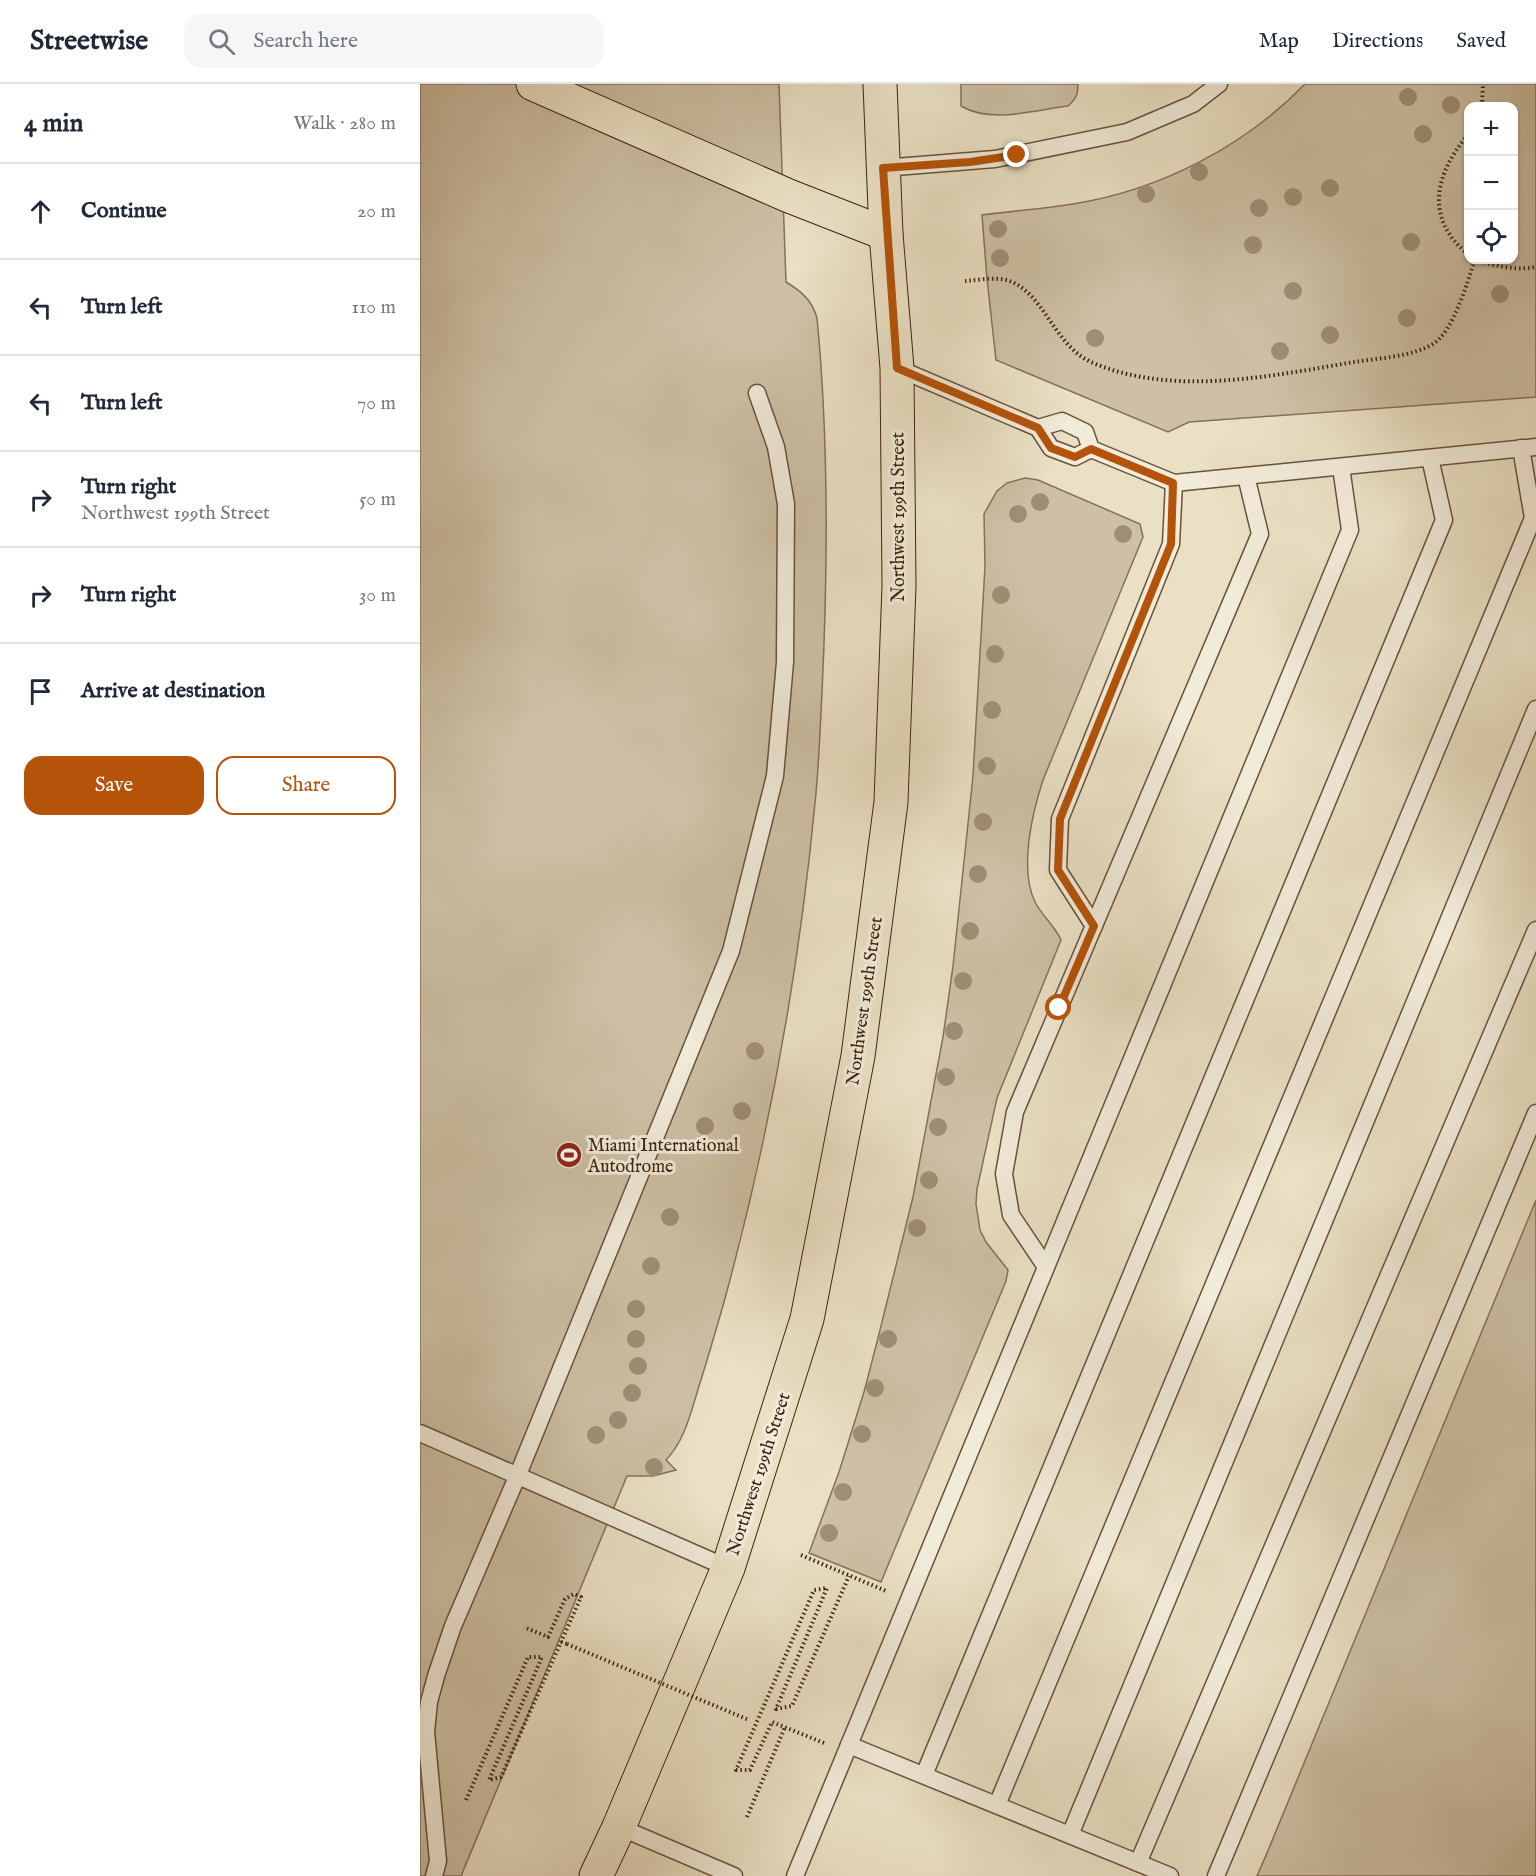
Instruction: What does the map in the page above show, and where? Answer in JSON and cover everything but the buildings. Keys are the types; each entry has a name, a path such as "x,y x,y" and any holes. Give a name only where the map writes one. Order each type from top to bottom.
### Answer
{"main road":[{"path":"532,84 789,196 886,234"},
{"name":"Northwest 199th Street","path":"596,1876 619,1827 728,1568 807,1319 858,1056 891,802 899,586 897,368 886,234 880,84"}],"lane":[{"path":"883,168 995,159 1127,132 1193,104 1219,84"},
{"path":"897,368 1038,428 1051,448 1075,457 1091,449"},
{"path":"434,1876 438,1861 426,1732 429,1702 453,1626 517,1476 731,951 775,776 785,662 786,504 776,447 757,393"},
{"path":"996,1805 1533,518 1529,448 1173,483 1091,449 1085,432 1062,421 1038,428"},
{"path":"924,1775 1444,520 1430,458"},
{"path":"795,1876 1350,530 1341,467"},
{"path":"1046,1267 1011,1215 1004,1174 1015,1112 1260,534 1246,476"},
{"path":"1094,926 1058,870 1060,819 1171,544 1173,483"},
{"path":"1070,1835 1536,709"},
{"path":"1138,1863 1536,930"},
{"path":"1216,1876 1536,1113"},
{"path":"420,1432 728,1568"},
{"path":"849,1745 1170,1876"},
{"path":"619,1827 734,1876"}],"path":[{"path":"1482,102 1483,84"},
{"path":"1464,140 1444,171 1439,196 1443,220 1450,235 1464,251"},
{"path":"965,281 999,279 1019,285 1034,299 1062,339 1075,352 1093,363 1148,377 1193,381 1294,372 1398,355 1433,344 1444,335 1473,264"},
{"path":"1489,264 1518,270 1536,267"},
{"path":"801,1555 886,1591"},
{"path":"824,1743 772,1722 750,1770 736,1770 814,1590 827,1588 776,1709 792,1706 849,1576"},
{"path":"466,1800 528,1657 542,1657 489,1780 501,1777 581,1597 574,1594 565,1599 548,1637 524,1627"},
{"path":"561,1642 756,1723"},
{"path":"747,1817 785,1727"}],"shaded area":[{"name":"Miami International Autodrome","path":"420,84 779,84 786,282 805,297 817,318 824,411 826,551 818,775 791,991 768,1116 740,1240 690,1416 683,1435 666,1460 676,1470 653,1476 627,1476 461,1876 420,1876"},
{"path":"961,84 1078,84 1078,91 1068,106 999,115 973,111 961,106"},
{"path":"1305,84 1536,84 1536,397 1189,422 1168,432 996,360 982,215 1073,204 1137,188 1199,162 1228,146 1255,127"},
{"path":"1025,478 1038,480 1140,524 1143,537 1043,780 1031,825 1028,858 1030,889 1038,907 1061,940 997,1098 977,1189 976,1204 980,1230 986,1242 1008,1270 1006,1281 881,1582 809,1553 839,1472 877,1342 913,1197 943,1037 953,966 973,776 985,566 984,514 997,491 1007,483"},
{"path":"1536,1200 1536,1876 1257,1876 1267,1853"}],"place":[{"name":"Miami International Autodrome","path":"569,1155"}],"route":[{"path":"1017,155 970,162 883,168 897,368 1038,428 1051,448 1075,457 1091,449 1173,483 1171,544 1060,819 1058,870 1094,926 1059,1008"}]}
